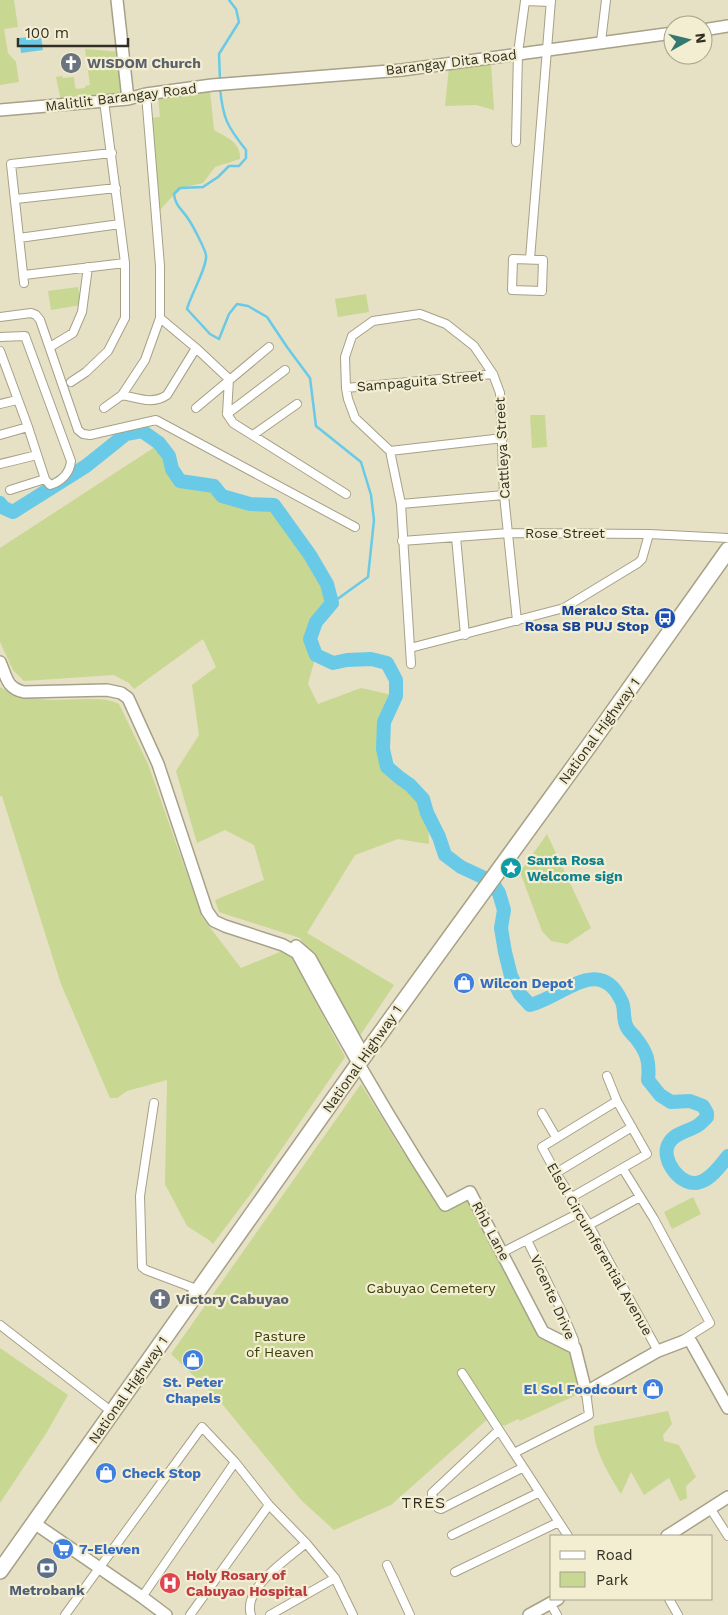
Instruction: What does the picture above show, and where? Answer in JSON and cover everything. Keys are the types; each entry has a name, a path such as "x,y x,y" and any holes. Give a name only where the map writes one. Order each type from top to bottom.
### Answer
{"highway":[{"name":"National Highway 1","path":"0,1571 361,1060 728,550"}],"street":[{"path":"117,0 128,99"},
{"path":"602,42 606,0"},
{"path":"516,142 518,53 525,1 551,1 530,259"},
{"path":"713,28 728,26"},
{"name":"Barangay Dita Road","path":"212,85 402,70 663,34"},
{"name":"Malitlit Barangay Road","path":"0,110 128,99 146,94 212,85"},
{"path":"104,408 122,396 146,360 160,318 160,266 146,94"},
{"path":"71,382 86,372 108,351 125,318 125,263 104,101"},
{"path":"24,283 11,164 112,153"},
{"path":"16,199 116,188"},
{"path":"19,238 120,224"},
{"path":"513,259 530,259 543,260 542,291 512,290 513,259"},
{"path":"24,274 125,263"},
{"path":"50,348 73,333 82,312 88,267"},
{"path":"0,317 31,313 40,320 78,430 83,434 90,435 156,420 355,527"},
{"name":"Cattleya Street","path":"390,451 355,418 346,388 345,357 352,336 372,321 420,314 446,324 474,346 493,374 500,393 504,494 517,621"},
{"path":"160,318 229,379"},
{"path":"0,337 25,336 71,462 69,472 55,484 50,485 45,479 28,427 4,374 0,351"},
{"path":"196,408 269,346"},
{"path":"122,396 154,401 160,399 166,395 196,348"},
{"path":"227,414 285,370"},
{"name":"Sampaguita Street","path":"346,388 493,374"},
{"path":"229,379 227,414 233,423 346,494"},
{"path":"0,404 17,400"},
{"path":"253,435 298,404"},
{"path":"0,435 28,427"},
{"path":"411,664 401,504 390,451 503,438"},
{"path":"0,464 37,455"},
{"path":"10,490 45,479"},
{"path":"401,504 504,494"},
{"name":"Rose Street","path":"402,541 509,533 649,534 728,538"},
{"path":"410,648 564,608 638,563 642,559 649,534"},
{"path":"456,537 464,635"},
{"path":"0,662 9,685 16,690 24,692 107,690 121,693 128,698 158,764 207,911 214,921 283,945 297,953 361,1060"},
{"name":"Rhb Lane","path":"361,1060 405,1143 445,1205 470,1192 503,1252 543,1332 575,1348"},
{"path":"572,1197 647,1154 617,1101 607,1076"},
{"path":"542,1113 556,1137 617,1101"},
{"path":"154,1103 140,1196 142,1267 199,1290"},
{"path":"556,1173 632,1127"},
{"name":"Elsol Circumferential Avenue","path":"556,1137 542,1147 556,1173 589,1224 658,1351"},
{"path":"586,1392 658,1351 684,1340 710,1323 654,1219 623,1169"},
{"path":"589,1224 640,1197"},
{"path":"503,1252 581,1212"},
{"name":"Vicente Drive","path":"514,1453 589,1415 586,1392 574,1340 527,1240"},
{"path":"0,1325 112,1412"},
{"path":"684,1340 691,1342 728,1408"},
{"path":"462,1373 538,1493 567,1535"},
{"path":"66,1615 98,1568 202,1427 235,1462 269,1505 335,1578 353,1615"},
{"path":"499,1430 432,1493 438,1508 441,1509 522,1468"},
{"path":"142,1597 235,1462"},
{"path":"452,1536 538,1493"},
{"path":"669,1535 728,1496"},
{"path":"190,1615 269,1505"},
{"path":"710,1508 728,1536"},
{"path":"455,1572 559,1522"},
{"path":"34,1523 166,1615"},
{"path":"251,1615 252,1596 258,1584 306,1544"},
{"path":"387,1565 410,1615"},
{"path":"270,1615 335,1578"},
{"path":"670,1600 678,1615"},
{"path":"529,1615 554,1601 557,1615"}],"green space":[{"path":"0,0 14,0 18,27 4,29 8,53 16,62 19,82 0,85"},
{"path":"85,49 121,52 125,96 61,101 56,77 74,77 77,89 90,85"},
{"path":"491,63 494,110 476,105 445,106 449,67"},
{"path":"210,91 214,130 236,144 240,153 240,159 215,167 203,183 180,188 158,212 150,118 160,117 158,96"},
{"path":"78,287 81,305 51,310 48,291"},
{"path":"366,294 369,312 338,317 335,299"},
{"path":"530,415 545,415 547,447 532,448"},
{"path":"158,445 169,456 172,469 181,481 214,486 222,496 250,504 274,505 310,555 327,584 332,603 316,622 310,639 316,655 308,684 318,704 361,688 396,696 384,721 382,731 385,763 394,775 418,793 425,803 429,844 398,839 355,855 307,933 394,985 359,1037 300,938 219,912 215,900 264,880 254,845 225,830 197,843 176,771 199,735 192,685 216,667 203,639 134,689 129,683 114,675 24,681 13,670 0,642 0,548"},
{"path":"0,687 19,696 30,698 52,700 102,699 119,704 148,764 202,917 241,968 287,949 345,1057 252,1192 213,1244 187,1226 165,1184 167,1080 127,1091 117,1098 110,1098 61,984 2,796 0,796"},
{"path":"547,834 591,928 567,944 551,941 542,931 520,872"},
{"path":"361,1084 399,1146 445,1212 468,1200 542,1337 571,1350 583,1392 520,1421 518,1419 504,1426 490,1417 391,1505 334,1530 301,1500 218,1399 171,1354"},
{"path":"693,1197 701,1214 672,1229 664,1212"},
{"path":"0,1348 68,1395 47,1432 0,1503"},
{"path":"668,1411 672,1424 663,1435 664,1441 679,1445 696,1477 686,1486 687,1498 680,1501 669,1478 644,1495 631,1472 621,1494 599,1452 594,1434 594,1426"}],"water":[{"path":"41,36 43,50 21,53 19,38"}],"waterway":[{"path":"220,80 219,54 239,22 236,9 229,0"},
{"path":"220,88 227,122 234,135 246,150 246,158 239,166 229,166 218,177 203,187 180,188 174,194 176,202 193,227 206,255 204,266 187,309 210,334 219,339 229,314 237,304 248,306 267,317 310,378 316,426 361,462 371,495 374,520 368,577 332,603"},
{"path":"0,503 4,508 13,512 86,466 126,434 142,431 159,443 169,456 172,469 180,481 214,486 222,496 250,504 274,505 310,555 327,584 332,603 316,622 310,639 316,655 333,663 347,660 371,659 387,663 396,680 396,696 384,722 383,749 387,767 410,785 423,799 445,855 461,867 491,881 499,893 504,910 501,928 505,952 511,976 520,994 530,1005 543,1001 580,982 592,979 603,981 613,988 622,1002 627,1027 639,1042 647,1057 648,1080 660,1095 671,1102 690,1101 703,1106 707,1113 707,1117 700,1124 677,1135 669,1143 667,1157 674,1171 686,1181 700,1182 712,1175 728,1156"}],"place":[{"name":"WISDOM Church","path":"71,63"},
{"name":"Meralco Sta. Rosa SB PUJ Stop","path":"665,618"},
{"name":"Santa Rosa Welcome sign","path":"511,868"},
{"name":"Wilcon Depot","path":"464,983"},
{"name":"Victory Cabuyao","path":"160,1299"},
{"name":"St. Peter Chapels","path":"193,1360"},
{"name":"El Sol Foodcourt","path":"653,1389"},
{"name":"Check Stop","path":"106,1473"},
{"name":"7-Eleven","path":"63,1549"},
{"name":"Metrobank","path":"47,1568"},
{"name":"Holy Rosary of Cabuyao Hospital","path":"170,1583"}],"district":[{"name":"TRES","path":"424,1502"}],"park label":[{"name":"Cabuyao Cemetery","path":"431,1288"},
{"name":"Pasture of Heaven","path":"280,1344"}]}
